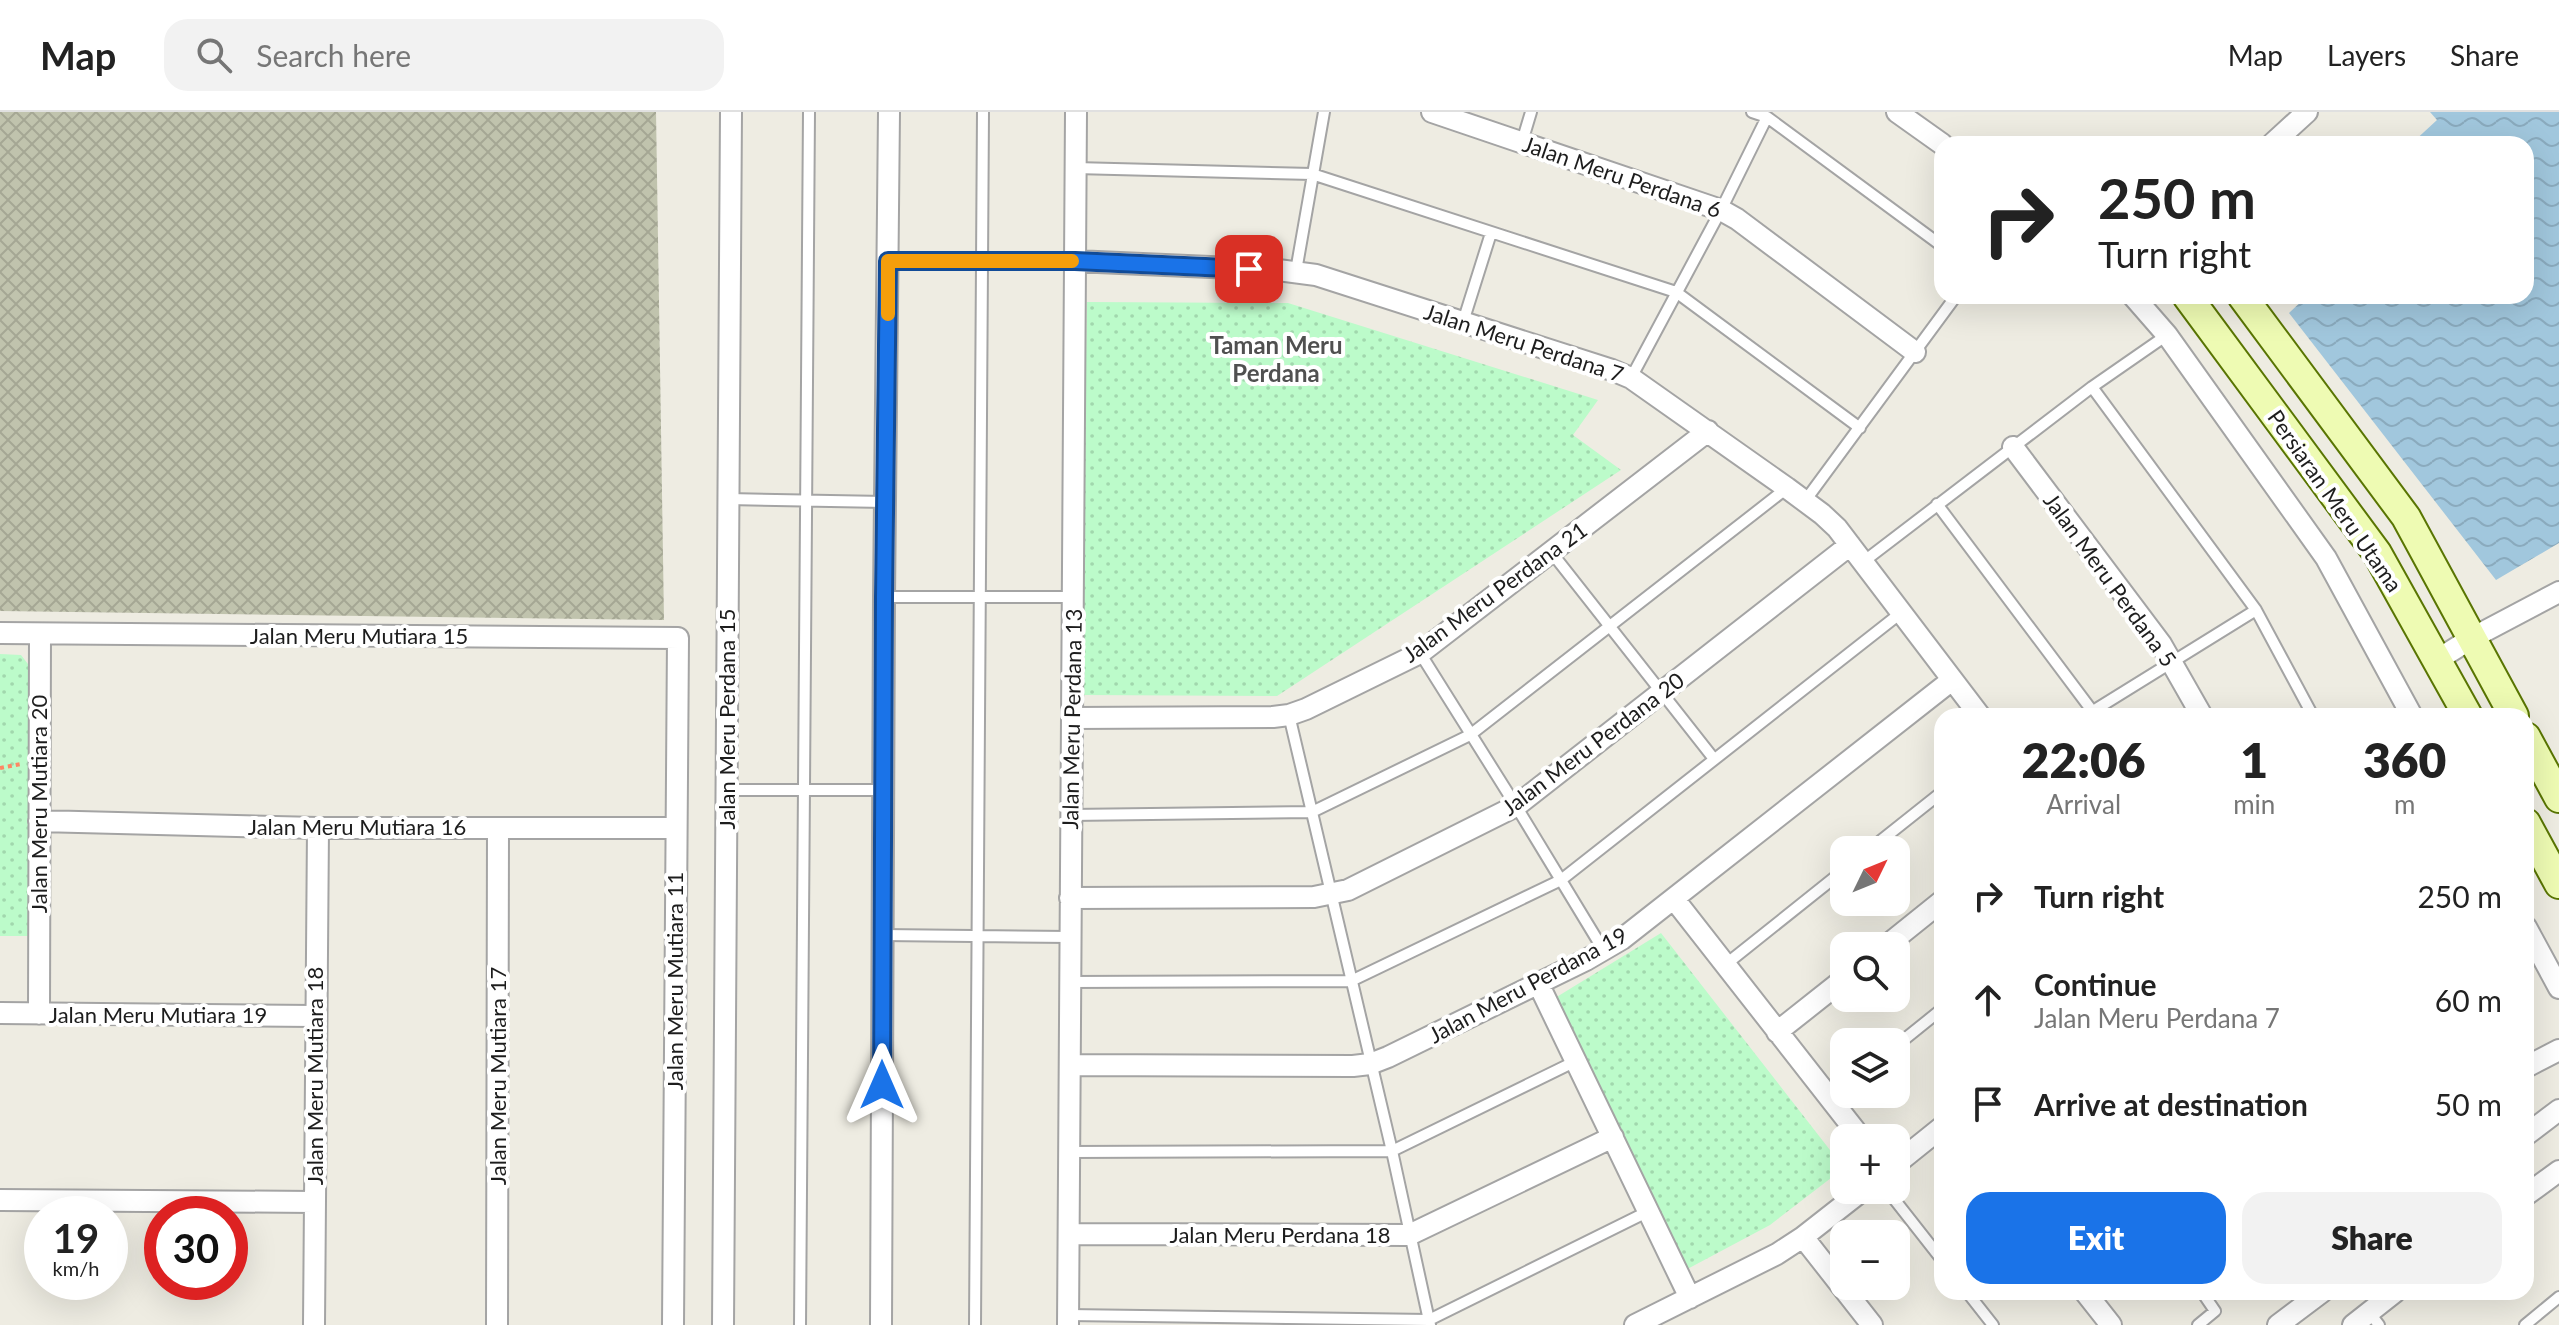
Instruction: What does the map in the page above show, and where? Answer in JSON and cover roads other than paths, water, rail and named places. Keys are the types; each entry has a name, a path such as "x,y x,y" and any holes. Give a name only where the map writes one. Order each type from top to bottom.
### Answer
{"main road":[{"name":"Persiaran Meru Utama","path":"2193,304 2377,553 2464,708"},
{"name":"Persiaran Meru Utama","path":"2250,304 2406,517 2510,708"},
{"path":"2534,752 2559,798"},
{"path":"2534,838 2559,884"}],"street":[{"name":"Jalan Meru Perdana 15","path":"723,1325 731,112"},
{"path":"881,1325 889,112"},
{"name":"Jalan Meru Perdana 13","path":"1068,1320 1076,112"},
{"name":"Jalan Meru Perdana 6","path":"1432,112 1721,210 1915,352"},
{"path":"1897,112 1934,138"},
{"path":"2281,136 2307,112"},
{"name":"Jalan Meru Perdana 7","path":"1075,261 1296,271 1316,275 1631,378 1822,514 1850,545 1974,708"},
{"path":"2140,304 2167,335 2326,558 2408,708"},
{"name":"Jalan Meru Perdana 21","path":"1072,718 1289,715 1420,653 1708,431"},
{"name":"Jalan Meru Perdana 5","path":"2013,447 2161,644 2198,708"},
{"name":"Jalan Meru Perdana 20","path":"1070,898 1330,895 1348,890 1516,806 1850,545"},
{"path":"2437,660 2559,592"},
{"path":"0,633 40,634"},
{"name":"Jalan Meru Mutiara 15","path":"40,634 678,638"},
{"name":"Jalan Meru Mutiara 20","path":"39,1014 40,634"},
{"name":"Jalan Meru Mutiara 11","path":"673,1325 678,638"},
{"name":"Jalan Meru Perdana 19","path":"1070,1065 1370,1064 1604,951 1952,680"},
{"name":"Jalan Meru Mutiara 16","path":"39,821 318,828 676,828"},
{"name":"Jalan Meru Mutiara 18","path":"314,1325 318,828"},
{"name":"Jalan Meru Mutiara 17","path":"497,1325 498,828"},
{"path":"1674,899 1777,1032 1834,1096 1852,1124"},
{"path":"1903,932 1934,907"},
{"path":"2534,942 2559,988"},
{"path":"1538,983 1690,1298"},
{"path":"1777,1032 1830,990"},
{"name":"Jalan Meru Mutiara 19","path":"0,1013 315,1016"},
{"path":"2534,1063 2559,1050"},
{"path":"2534,1129 2559,1110"},
{"path":"1910,1153 1934,1133"},
{"name":"Jalan Meru Perdana 18","path":"1070,1234 1409,1235 1613,1137"},
{"path":"2534,1189 2559,1171"},
{"path":"0,1200 314,1202"},
{"path":"1635,1325 1777,1254 1845,1204"},
{"path":"1803,1237 1872,1325"},
{"path":"2091,1300 2111,1325"},
{"path":"2278,1325 2309,1300"},
{"path":"2367,1321 2387,1300"}],"lane":[{"path":"800,1325 809,112"},
{"path":"975,1325 983,112"},
{"path":"1296,271 1324,112"},
{"path":"1522,142 1531,112"},
{"path":"1752,112 1767,117 1934,240"},
{"path":"1631,378 1767,117"},
{"path":"1075,168 1312,174 1676,292 1860,428"},
{"path":"1463,323 1491,233"},
{"path":"888,261 1075,261"},
{"path":"1805,501 1950,304"},
{"path":"1863,562 2092,387 2167,335"},
{"path":"2092,387 2256,610 2309,708"},
{"path":"1070,815 1312,812 1470,735 1787,488"},
{"path":"728,499 885,502"},
{"path":"1937,504 2087,708"},
{"path":"1552,553 1714,759"},
{"path":"884,597 1073,597"},
{"path":"2101,708 2256,610"},
{"path":"1069,982 1351,981 1561,880 1902,612"},
{"path":"1420,653 1604,951"},
{"path":"1289,715 1430,1323"},
{"path":"726,790 883,790"},
{"path":"1887,836 1934,798"},
{"path":"1725,965 1830,881"},
{"path":"883,935 1070,937"},
{"path":"1910,1035 1934,1015"},
{"path":"1070,1152 1392,1151 1576,1061"},
{"path":"1898,1204 1934,1250"},
{"path":"1068,1320 1430,1323 1649,1211"},
{"path":"2525,1325 2559,1297"},
{"path":"1973,1300 1993,1325"},
{"path":"2198,1325 2215,1311 2207,1300"}],"water":[{"path":"2430,112 2559,112 2559,543 2496,580 2289,313 2299,304 2534,304 2534,136 2420,136 2437,120"}],"district":[{"name":"Taman Meru Perdana","path":"1276,360"}]}
